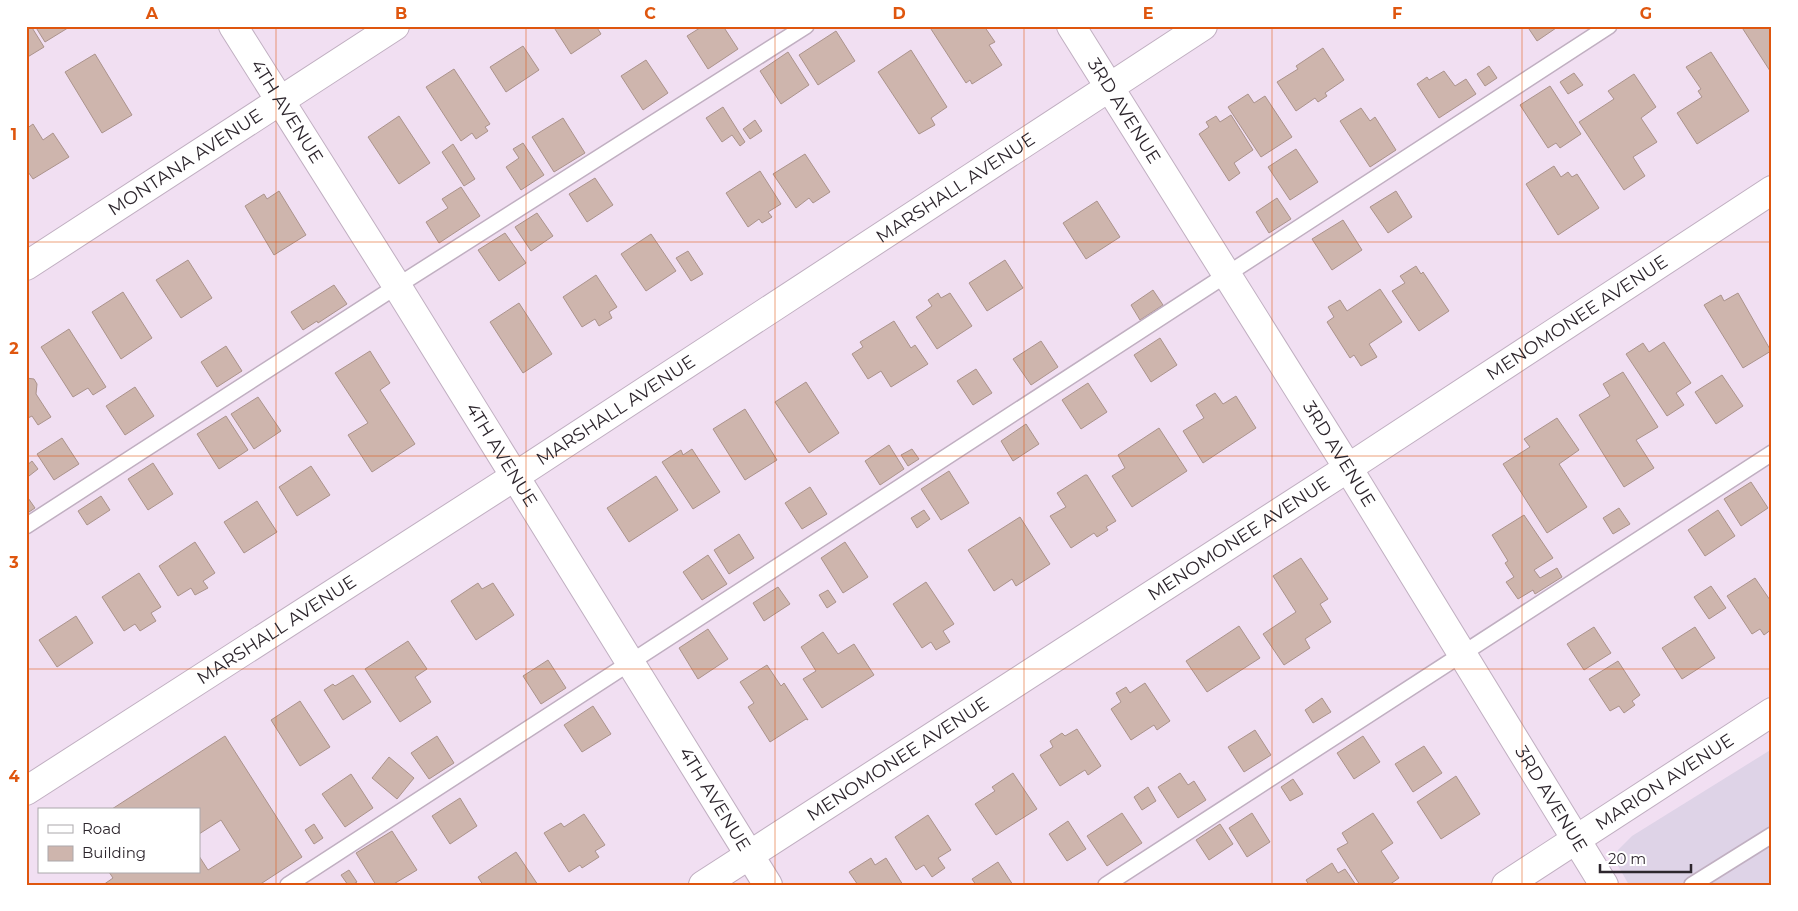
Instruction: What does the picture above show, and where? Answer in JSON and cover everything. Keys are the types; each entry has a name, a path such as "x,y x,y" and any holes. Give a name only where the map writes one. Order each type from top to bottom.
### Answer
{"street":[{"name":"4TH AVENUE","path":"233,26 397,286 768,885"},
{"name":"MONTANA AVENUE","path":"26,266 395,26"},
{"name":"3RD AVENUE","path":"1071,26 1348,468 1604,885"},
{"name":"MARSHALL AVENUE","path":"26,791 514,477 1203,26"},
{"name":"MENOMONEE AVENUE","path":"702,885 1348,468 1772,190"},
{"name":"MARION AVENUE","path":"1506,885 1772,712"}],"lane":[{"path":"26,526 397,286 806,26"},
{"path":"288,885 1609,26"},
{"path":"1106,885 1772,453"},
{"path":"1692,885 1772,835"}],"shaded area":[{"path":"1772,749 1772,885 1629,885 1617,864 1618,850 1632,836"}],"building":[{"path":"26,26 31,26 44,47 26,58"},
{"path":"35,26 71,26 45,42"},
{"path":"553,26 596,26 601,34 571,54"},
{"path":"703,26 723,26 738,49 708,69 687,36"},
{"path":"929,26 984,26 995,42 989,45 1002,65 972,84 970,80 966,83"},
{"path":"1527,26 1559,26 1537,41"},
{"path":"1741,26 1772,26 1772,74"},
{"path":"836,31 855,61 818,85 799,55"},
{"path":"523,46 539,70 506,92 490,67"},
{"path":"1323,48 1344,80 1325,93 1327,96 1318,102 1315,98 1296,111 1277,82 1298,69 1296,66"},
{"path":"911,50 947,107 931,118 935,125 919,134 878,72"},
{"path":"788,52 809,85 781,104 760,71"},
{"path":"1711,52 1749,111 1697,144 1677,113 1702,97 1698,91 1701,89 1686,67"},
{"path":"95,54 132,115 102,133 65,72"},
{"path":"646,60 668,93 643,110 621,76"},
{"path":"1489,66 1497,78 1485,86 1477,74"},
{"path":"454,69 490,124 485,127 488,131 476,139 472,133 461,141 426,87"},
{"path":"1444,71 1455,86 1466,79 1476,94 1439,118 1417,84 1427,77 1429,80"},
{"path":"1574,73 1583,85 1568,94 1560,82"},
{"path":"1634,74 1656,107 1641,118 1657,142 1633,157 1645,176 1624,190 1579,122 1614,99 1608,91"},
{"path":"1550,86 1581,134 1560,148 1556,143 1548,148 1520,105"},
{"path":"1248,94 1254,103 1265,96 1292,137 1261,157 1228,107"},
{"path":"723,107 745,142 740,146 732,135 722,142 706,118"},
{"path":"1361,108 1370,121 1375,117 1396,150 1370,167 1340,121"},
{"path":"1231,115 1253,150 1234,163 1240,173 1229,181 1199,134 1209,127 1206,122 1216,116 1220,122"},
{"path":"399,116 430,163 399,184 368,137"},
{"path":"563,118 585,153 554,172 532,137"},
{"path":"755,120 762,131 750,139 743,129"},
{"path":"33,124 43,140 53,133 69,157 33,179 26,169 26,129"},
{"path":"523,143 544,175 521,190 506,167 519,158 513,149"},
{"path":"453,144 475,179 464,186 442,152"},
{"path":"1296,149 1318,182 1290,200 1268,167"},
{"path":"805,154 830,192 813,203 809,198 796,208 773,174"},
{"path":"1554,166 1561,177 1568,172 1572,177 1577,174 1599,208 1558,235 1526,184"},
{"path":"760,171 781,204 768,212 772,217 762,223 759,219 748,227 726,193"},
{"path":"595,178 613,205 587,222 569,194"},
{"path":"461,187 480,216 439,243 426,222 448,208 442,199"},
{"path":"279,191 306,235 274,255 245,206 264,194 267,199"},
{"path":"1396,191 1412,217 1388,233 1370,207"},
{"path":"1277,198 1291,219 1269,233 1256,212"},
{"path":"1097,201 1120,237 1086,259 1063,223"},
{"path":"537,213 553,236 531,251 515,227"},
{"path":"1343,220 1362,250 1332,270 1312,239"},
{"path":"505,233 526,263 499,281 478,250"},
{"path":"651,234 676,271 646,291 621,254"},
{"path":"688,251 703,274 691,281 676,258"},
{"path":"188,260 212,298 181,318 156,280"},
{"path":"1005,260 1023,288 987,311 969,283"},
{"path":"1416,266 1421,274 1423,272 1449,311 1419,331 1392,291 1405,283 1400,276"},
{"path":"596,275 617,307 609,312 612,318 599,326 595,319 582,327 563,297"},
{"path":"334,285 347,304 318,323 317,321 303,330 291,312"},
{"path":"1380,289 1402,322 1369,344 1377,357 1361,366 1354,355 1350,358 1327,322 1334,317 1328,307 1340,300 1347,311"},
{"path":"1153,290 1163,305 1140,320 1131,305"},
{"path":"123,292 152,338 121,359 92,312"},
{"path":"938,293 941,298 950,293 972,326 937,349 916,317 932,306 928,300"},
{"path":"1738,293 1771,351 1743,368 1704,305 1721,295 1724,301"},
{"path":"519,303 552,354 523,373 490,322"},
{"path":"894,321 911,348 915,345 928,364 891,387 881,371 868,379 852,354 863,347 860,342"},
{"path":"69,329 106,387 93,395 88,388 73,397 41,347"},
{"path":"1160,338 1177,365 1151,382 1134,355"},
{"path":"1041,341 1058,367 1031,385 1013,359"},
{"path":"1664,342 1691,383 1676,393 1684,405 1667,416 1626,354 1643,343 1649,352"},
{"path":"226,346 242,371 217,387 201,362"},
{"path":"370,351 390,383 380,390 415,444 372,472 348,435 368,423 335,373"},
{"path":"976,369 992,393 973,405 957,381"},
{"path":"1623,372 1658,427 1636,440 1654,468 1624,487 1579,415 1610,396 1603,384"},
{"path":"1722,375 1743,406 1716,424 1695,392"},
{"path":"26,378 34,379 37,384 36,394 51,417 38,425 32,416 26,419"},
{"path":"806,382 839,433 809,453 775,402"},
{"path":"1088,383 1107,412 1081,429 1062,400"},
{"path":"135,387 154,416 125,435 106,406"},
{"path":"1215,393 1223,404 1236,396 1256,428 1203,463 1183,431 1204,418 1196,405"},
{"path":"258,397 281,431 254,449 231,414"},
{"path":"745,409 777,460 745,480 713,429"},
{"path":"226,416 248,450 219,469 197,434"},
{"path":"1557,418 1579,450 1559,464 1587,507 1547,533 1503,464 1530,447 1524,439"},
{"path":"1026,424 1039,444 1013,461 1001,441"},
{"path":"1159,428 1187,471 1132,507 1112,476 1125,468 1118,455"},
{"path":"62,438 79,464 54,480 37,454"},
{"path":"889,445 904,469 880,485 865,461"},
{"path":"692,449 720,492 693,509 662,462 681,450 683,455"},
{"path":"912,449 919,459 908,466 901,455"},
{"path":"32,461 38,469 29,476 26,473 26,466"},
{"path":"153,463 173,494 148,510 128,479"},
{"path":"311,466 330,495 297,516 279,487"},
{"path":"949,471 969,503 941,520 921,489"},
{"path":"1087,475 1116,521 1106,527 1108,530 1097,537 1094,533 1071,548 1050,516 1066,507 1057,493"},
{"path":"656,476 678,510 629,542 607,508"},
{"path":"1751,482 1768,508 1741,526 1724,499"},
{"path":"810,487 827,514 802,529 785,503"},
{"path":"26,495 35,508 26,514"},
{"path":"101,496 110,510 87,525 78,511"},
{"path":"257,501 277,532 244,553 224,522"},
{"path":"1619,508 1630,524 1613,534 1603,518"},
{"path":"924,510 930,519 917,528 911,518"},
{"path":"1718,510 1735,536 1705,556 1688,530"},
{"path":"1524,515 1553,558 1534,570 1540,578 1557,568 1562,577 1535,594 1533,590 1518,599 1506,582 1514,577 1505,563 1508,561 1492,535"},
{"path":"1020,517 1050,564 1016,586 1012,579 994,591 968,550"},
{"path":"739,534 754,558 729,574 714,550"},
{"path":"195,542 215,573 203,581 208,588 195,595 191,588 178,596 159,566"},
{"path":"845,542 868,577 843,593 821,558"},
{"path":"708,555 727,584 702,600 683,572"},
{"path":"1301,558 1328,599 1320,604 1331,622 1305,639 1310,648 1284,665 1263,634 1296,612 1273,576"},
{"path":"139,573 161,607 151,613 156,621 140,631 135,624 124,631 102,597"},
{"path":"1755,578 1772,603 1772,629 1764,635 1760,629 1752,634 1727,596"},
{"path":"926,582 954,624 943,631 950,642 936,650 931,642 922,648 893,604"},
{"path":"478,583 482,589 493,583 514,615 476,640 451,601"},
{"path":"1711,586 1726,608 1709,619 1694,597"},
{"path":"778,587 790,604 764,621 753,603"},
{"path":"828,590 836,602 827,608 819,595"},
{"path":"76,616 93,643 57,667 39,640"},
{"path":"1239,626 1260,658 1207,692 1186,661"},
{"path":"1594,627 1611,653 1584,670 1567,644"},
{"path":"1695,627 1715,658 1682,679 1662,648"},
{"path":"708,629 728,659 698,679 679,648"},
{"path":"823,632 838,654 854,644 874,675 822,708 803,679 816,671 801,647"},
{"path":"408,641 427,669 415,677 431,702 400,722 365,669"},
{"path":"548,660 566,688 541,704 523,676"},
{"path":"1618,661 1640,695 1632,701 1635,705 1624,713 1619,706 1610,711 1589,679"},
{"path":"767,665 781,686 784,683 808,720 806,719 770,742 748,707 754,703 740,682"},
{"path":"353,675 371,702 343,720 324,690 333,684 335,686"},
{"path":"1145,683 1170,721 1157,730 1154,725 1131,740 1111,709 1121,702 1116,693 1126,687 1130,693"},
{"path":"1322,698 1331,712 1313,723 1305,710"},
{"path":"300,701 330,747 300,766 271,720"},
{"path":"593,706 611,734 582,752 564,725"},
{"path":"1077,729 1101,766 1088,775 1085,770 1060,786 1040,755 1053,747 1050,741 1062,733 1065,736"},
{"path":"1255,730 1271,755 1244,772 1228,747"},
{"path":"225,736 302,857 259,885 103,885 113,878 110,874 200,874 200,858 208,870 240,850 221,820 200,833 200,808 114,808"},
{"path":"437,736 454,763 429,779 411,753"},
{"path":"1363,736 1380,762 1354,779 1337,753"},
{"path":"1424,746 1442,773 1413,792 1395,764"},
{"path":"389,757 414,778 397,799 372,778"},
{"path":"1013,773 1037,809 996,835 975,804 995,791 992,787"},
{"path":"1180,773 1188,785 1194,781 1206,800 1178,818 1158,787"},
{"path":"351,774 373,808 345,827 322,794"},
{"path":"1456,776 1480,814 1441,839 1417,802"},
{"path":"1293,779 1303,794 1290,801 1281,787"},
{"path":"1148,787 1156,801 1142,810 1134,797"},
{"path":"460,798 477,826 450,844 432,816"},
{"path":"1122,813 1142,843 1107,866 1087,836"},
{"path":"1252,813 1270,842 1247,857 1229,828"},
{"path":"1373,813 1393,843 1381,851 1399,878 1389,885 1360,885 1337,849 1348,843 1342,833"},
{"path":"584,814 605,845 595,851 599,857 582,868 580,865 569,872 544,833 561,823 564,827"},
{"path":"928,815 951,850 938,858 945,868 932,877 924,865 916,870 895,837"},
{"path":"1068,821 1086,849 1067,861 1049,834"},
{"path":"314,824 323,838 314,844 305,830"},
{"path":"1220,824 1233,844 1209,860 1196,840"},
{"path":"392,831 417,870 392,885 376,885 356,853"},
{"path":"516,852 538,885 483,885 478,877"},
{"path":"871,858 875,865 886,858 903,885 858,885 849,872"},
{"path":"998,862 1013,885 976,885 972,879"},
{"path":"1332,863 1338,873 1345,869 1356,885 1309,885 1306,880"},
{"path":"349,870 357,882 352,885 348,885 341,875"}]}
